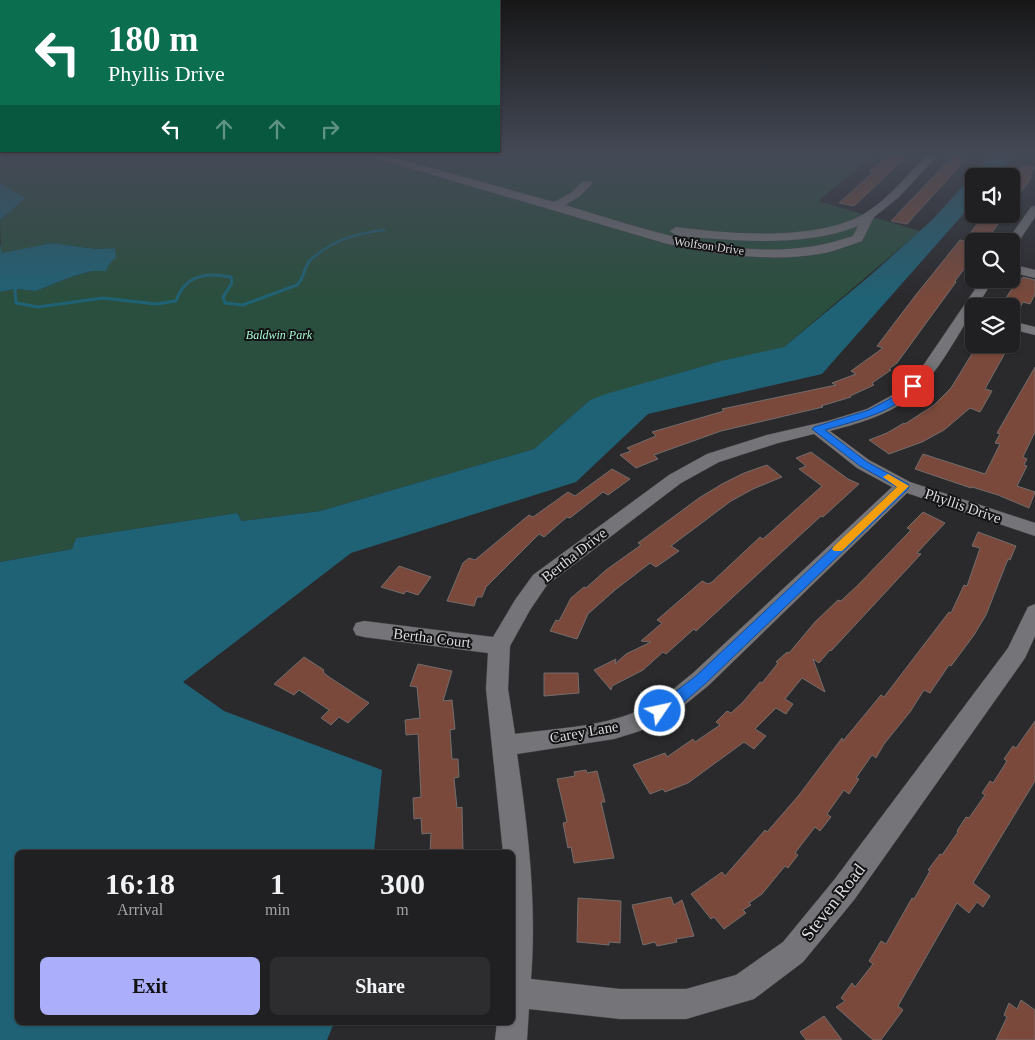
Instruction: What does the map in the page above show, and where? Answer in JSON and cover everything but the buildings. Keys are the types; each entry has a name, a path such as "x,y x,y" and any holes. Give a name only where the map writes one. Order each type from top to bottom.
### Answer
{"street":[{"path":"546,204 558,207 563,204"},
{"name":"Wolfson Drive","path":"558,207 638,226 724,236 791,235 824,231 853,224 869,216 882,204"},
{"name":"Wolfson Drive","path":"558,207 668,240 702,248 756,253 812,251 842,245 858,238 869,216"},
{"path":"1020,235 1031,224 1035,210"},
{"path":"824,231 842,245"},
{"name":"Wolfson Drive","path":"724,236 743,244 769,264"},
{"path":"1020,270 1035,274"},
{"name":"Bertha Drive","path":"515,1002 520,940 520,896 516,830 497,689 499,646 522,605 540,580 675,480 714,458 739,448 817,429 873,412 902,396 923,376 965,320"},
{"path":"1020,327 1035,331"},
{"name":"Phyllis Drive","path":"817,429 864,464 904,486 1035,530"},
{"name":"Carey Lane","path":"504,746 614,729 649,717 671,705 701,679 904,486"},
{"name":"Steven Road","path":"516,992 620,1004 686,1004 743,988 793,952 844,890 1017,652 1035,612"},
{"name":"Bertha Court","path":"364,629 499,646"},
{"name":"Bertha Drive","path":"511,1040 513,1025"}],"green space":[{"name":"Baldwin Park","path":"19,204 827,204 920,231 784,347 700,367 590,400 534,449 320,511 242,521 237,513 76,538 72,549 0,562 0,292 15,289 36,291 92,271 106,271 115,248 96,249 52,243 1,254 0,220"}],"water":[{"path":"0,204 19,204 0,220"},
{"path":"947,204 965,204 965,212 822,374 648,414 576,482 351,553 183,682 224,711 382,770 374,850 15,850 15,1025 333,1025 327,1040 0,1040 0,562 72,549 76,538 237,513 242,521 320,511 534,449 590,400 721,361 784,347 872,274 933,219"},
{"path":"52,243 96,249 115,248 116,257 106,271 92,271 71,277 36,291 15,289 0,292 0,244 2,253"}],"waterway":[{"path":"310,260 326,248 344,239 384,230"},
{"path":"15,289 16,303 38,307 103,298 156,304 176,301 180,292 191,281 198,277 213,275 231,277 232,283 223,297 225,303 243,305 297,285 310,260"}],"slow traffic":[{"path":"838,549 904,486 888,477"}],"route":[{"path":"660,711 671,705 701,679 904,486 864,464 817,429 833,426 873,412 902,396 913,386"}]}
